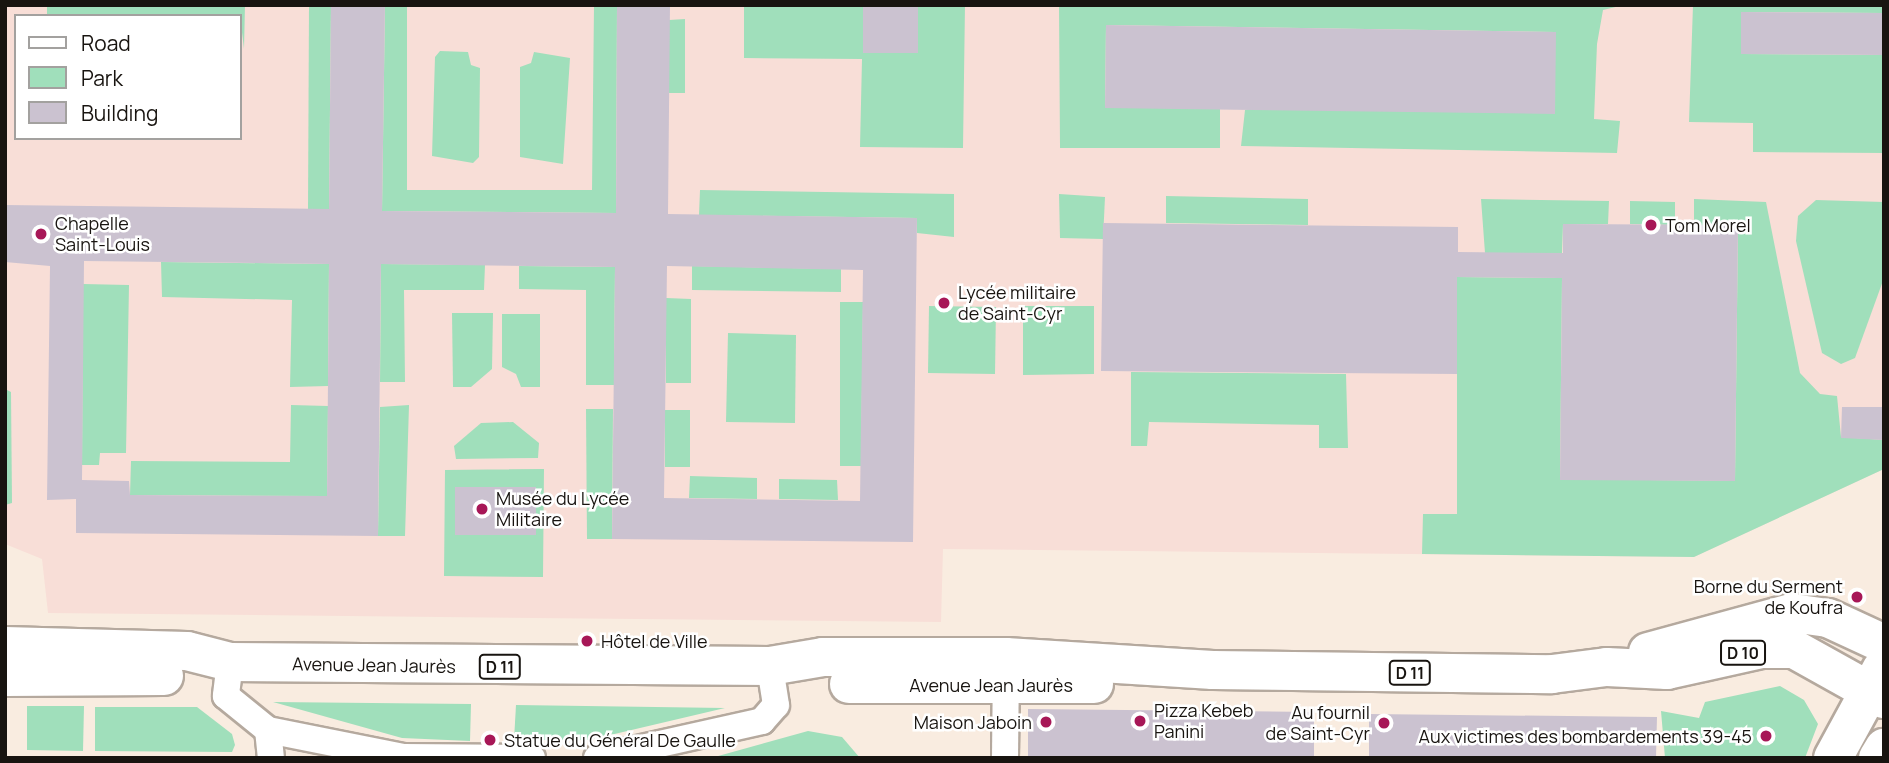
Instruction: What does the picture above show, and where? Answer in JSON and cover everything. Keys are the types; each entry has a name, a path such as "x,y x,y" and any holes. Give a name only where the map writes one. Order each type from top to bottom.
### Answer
{"main road":[{"name":"D 10","path":"1607,667 1759,617 1792,613 1828,618 1884,644"},
{"name":"Avenue Jean Jaurès","path":"5,646 187,650 230,662 770,666 823,657 1006,672 1162,680 1213,670 1552,674 1607,667"},
{"name":"D 10","path":"1607,667 1667,670 1762,649 1794,649 1879,685 1833,758"},
{"name":"Avenue Jean Jaurès","path":"5,677 181,676 230,662"},
{"path":"1878,758 1884,748"}],"street":[{"path":"230,662 226,696 268,730 403,757 532,758"},
{"path":"597,758 762,721 776,705 770,666"},
{"path":"1005,758 1006,672"},
{"path":"268,730 271,758"}],"shaded area":[{"name":"Lycée militaire de Saint-Cyr","path":"5,5 1884,5 1884,469 1694,557 943,549 941,622 48,613 42,559 5,544"}],"green space":[{"path":"47,5 245,5 244,49 242,14 47,14"},
{"path":"309,5 331,5 329,209 308,209"},
{"path":"385,5 407,5 407,190 592,190 594,5 617,5 616,213 382,211"},
{"path":"744,5 863,5 863,53 917,53 918,5 965,5 963,148 860,147 862,59 744,58"},
{"path":"1059,5 1624,5 1603,10 1597,44 1594,119 1620,121 1617,153 1241,146 1245,110 1555,32 1106,25 1105,107 1220,109 1220,148 1060,148"},
{"path":"1693,5 1884,5 1884,13 1741,12 1741,54 1884,55 1884,153 1753,152 1753,123 1689,122"},
{"path":"685,19 685,93 669,93 669,20"},
{"path":"440,51 468,52 471,65 480,68 479,157 473,163 432,156 435,57"},
{"path":"534,52 570,58 563,164 520,157 520,67 531,63"},
{"path":"700,190 954,194 954,237 917,233 917,218 699,215"},
{"path":"1059,194 1105,197 1103,239 1060,238"},
{"path":"1166,196 1308,199 1308,225 1166,223"},
{"path":"1481,199 1609,201 1608,224 1563,224 1562,253 1485,253"},
{"path":"1694,199 1766,202 1800,373 1820,394 1837,396 1841,437 1884,440 1884,469 1694,557 1422,554 1423,514 1457,514 1457,277 1562,278 1560,479 1735,481 1738,226 1694,225"},
{"path":"1816,200 1884,202 1884,278 1855,358 1841,364 1822,353 1796,241 1798,216"},
{"path":"1630,201 1675,202 1675,225 1630,224"},
{"path":"161,262 329,264 328,386 290,387 292,300 162,297"},
{"path":"381,264 485,265 484,290 404,290 405,382 380,382"},
{"path":"519,266 615,267 614,385 586,385 586,290 519,289"},
{"path":"692,266 841,269 841,292 692,290"},
{"path":"83,284 129,285 126,453 100,453 99,465 82,465"},
{"path":"666,298 691,299 691,383 666,383"},
{"path":"840,302 863,302 861,466 840,466"},
{"path":"929,306 996,307 995,374 928,373"},
{"path":"1023,306 1094,306 1094,374 1023,375"},
{"path":"452,313 493,313 492,369 471,387 453,387"},
{"path":"502,314 540,314 540,387 521,387 516,374 502,367"},
{"path":"728,333 796,335 795,423 726,422"},
{"path":"1131,372 1346,374 1348,448 1319,448 1319,425 1149,422 1147,446 1131,446"},
{"path":"5,389 11,392 12,503 5,505"},
{"path":"291,405 328,406 327,496 130,495 131,461 290,462"},
{"path":"409,405 405,536 378,536 380,407"},
{"path":"586,409 613,409 612,539 587,539"},
{"path":"665,410 690,410 690,467 665,467"},
{"path":"513,422 539,443 538,458 456,459 454,446 481,423"},
{"path":"544,469 543,577 444,576 445,470","holes":["455,487 536,487 536,535 455,535"]},
{"path":"690,476 757,478 757,499 689,498"},
{"path":"779,479 837,480 838,500 779,499"},
{"path":"1780,686 1804,700 1818,724 1805,758 1665,758 1661,711 1699,718 1705,702"},
{"path":"273,702 471,704 470,741 402,738"},
{"path":"516,705 725,708 589,740 514,740"},
{"path":"27,706 84,706 83,751 27,750"},
{"path":"95,707 197,707 232,734 235,745 232,752 95,751"},
{"path":"808,731 842,737 860,758 711,758"}],"building":[{"path":"331,5 385,5 382,211 616,213 617,5 670,5 668,214 917,218 913,542 612,539 615,267 381,264 378,536 76,533 76,499 47,500 50,266 5,262 5,205 329,209","holes":["84,261 329,264 327,496 130,495 129,481 82,480","667,266 863,270 860,501 664,498"]},
{"path":"863,5 918,5 918,53 863,53"},
{"path":"1741,12 1884,13 1884,55 1741,54"},
{"path":"1106,25 1556,32 1555,114 1105,108"},
{"path":"1103,223 1458,227 1458,252 1563,253 1563,224 1738,225 1735,481 1560,480 1562,278 1457,277 1457,374 1101,371"},
{"path":"1842,407 1884,407 1884,440 1841,438"},
{"path":"455,487 536,487 536,535 455,535"},
{"path":"1028,709 1314,712 1314,758 1028,758"},
{"path":"1369,714 1657,717 1656,758 1369,758"}],"place":[{"name":"Tom Morel","path":"1651,225"},
{"name":"Chapelle Saint-Louis","path":"41,234"},
{"name":"Lycée militaire de Saint-Cyr","path":"944,303"},
{"name":"Musée du Lycée Militaire","path":"482,509"},
{"name":"Borne du Serment de Koufra","path":"1857,597"},
{"name":"Hôtel de Ville","path":"587,641"},
{"name":"Pizza Kebeb Panini","path":"1140,721"},
{"name":"Maison Jaboin","path":"1046,722"},
{"name":"Au fournil de Saint-Cyr","path":"1384,723"},
{"name":"Aux victimes des bombardements 39-45","path":"1766,736"},
{"name":"Statue du Général De Gaulle","path":"490,740"}]}
